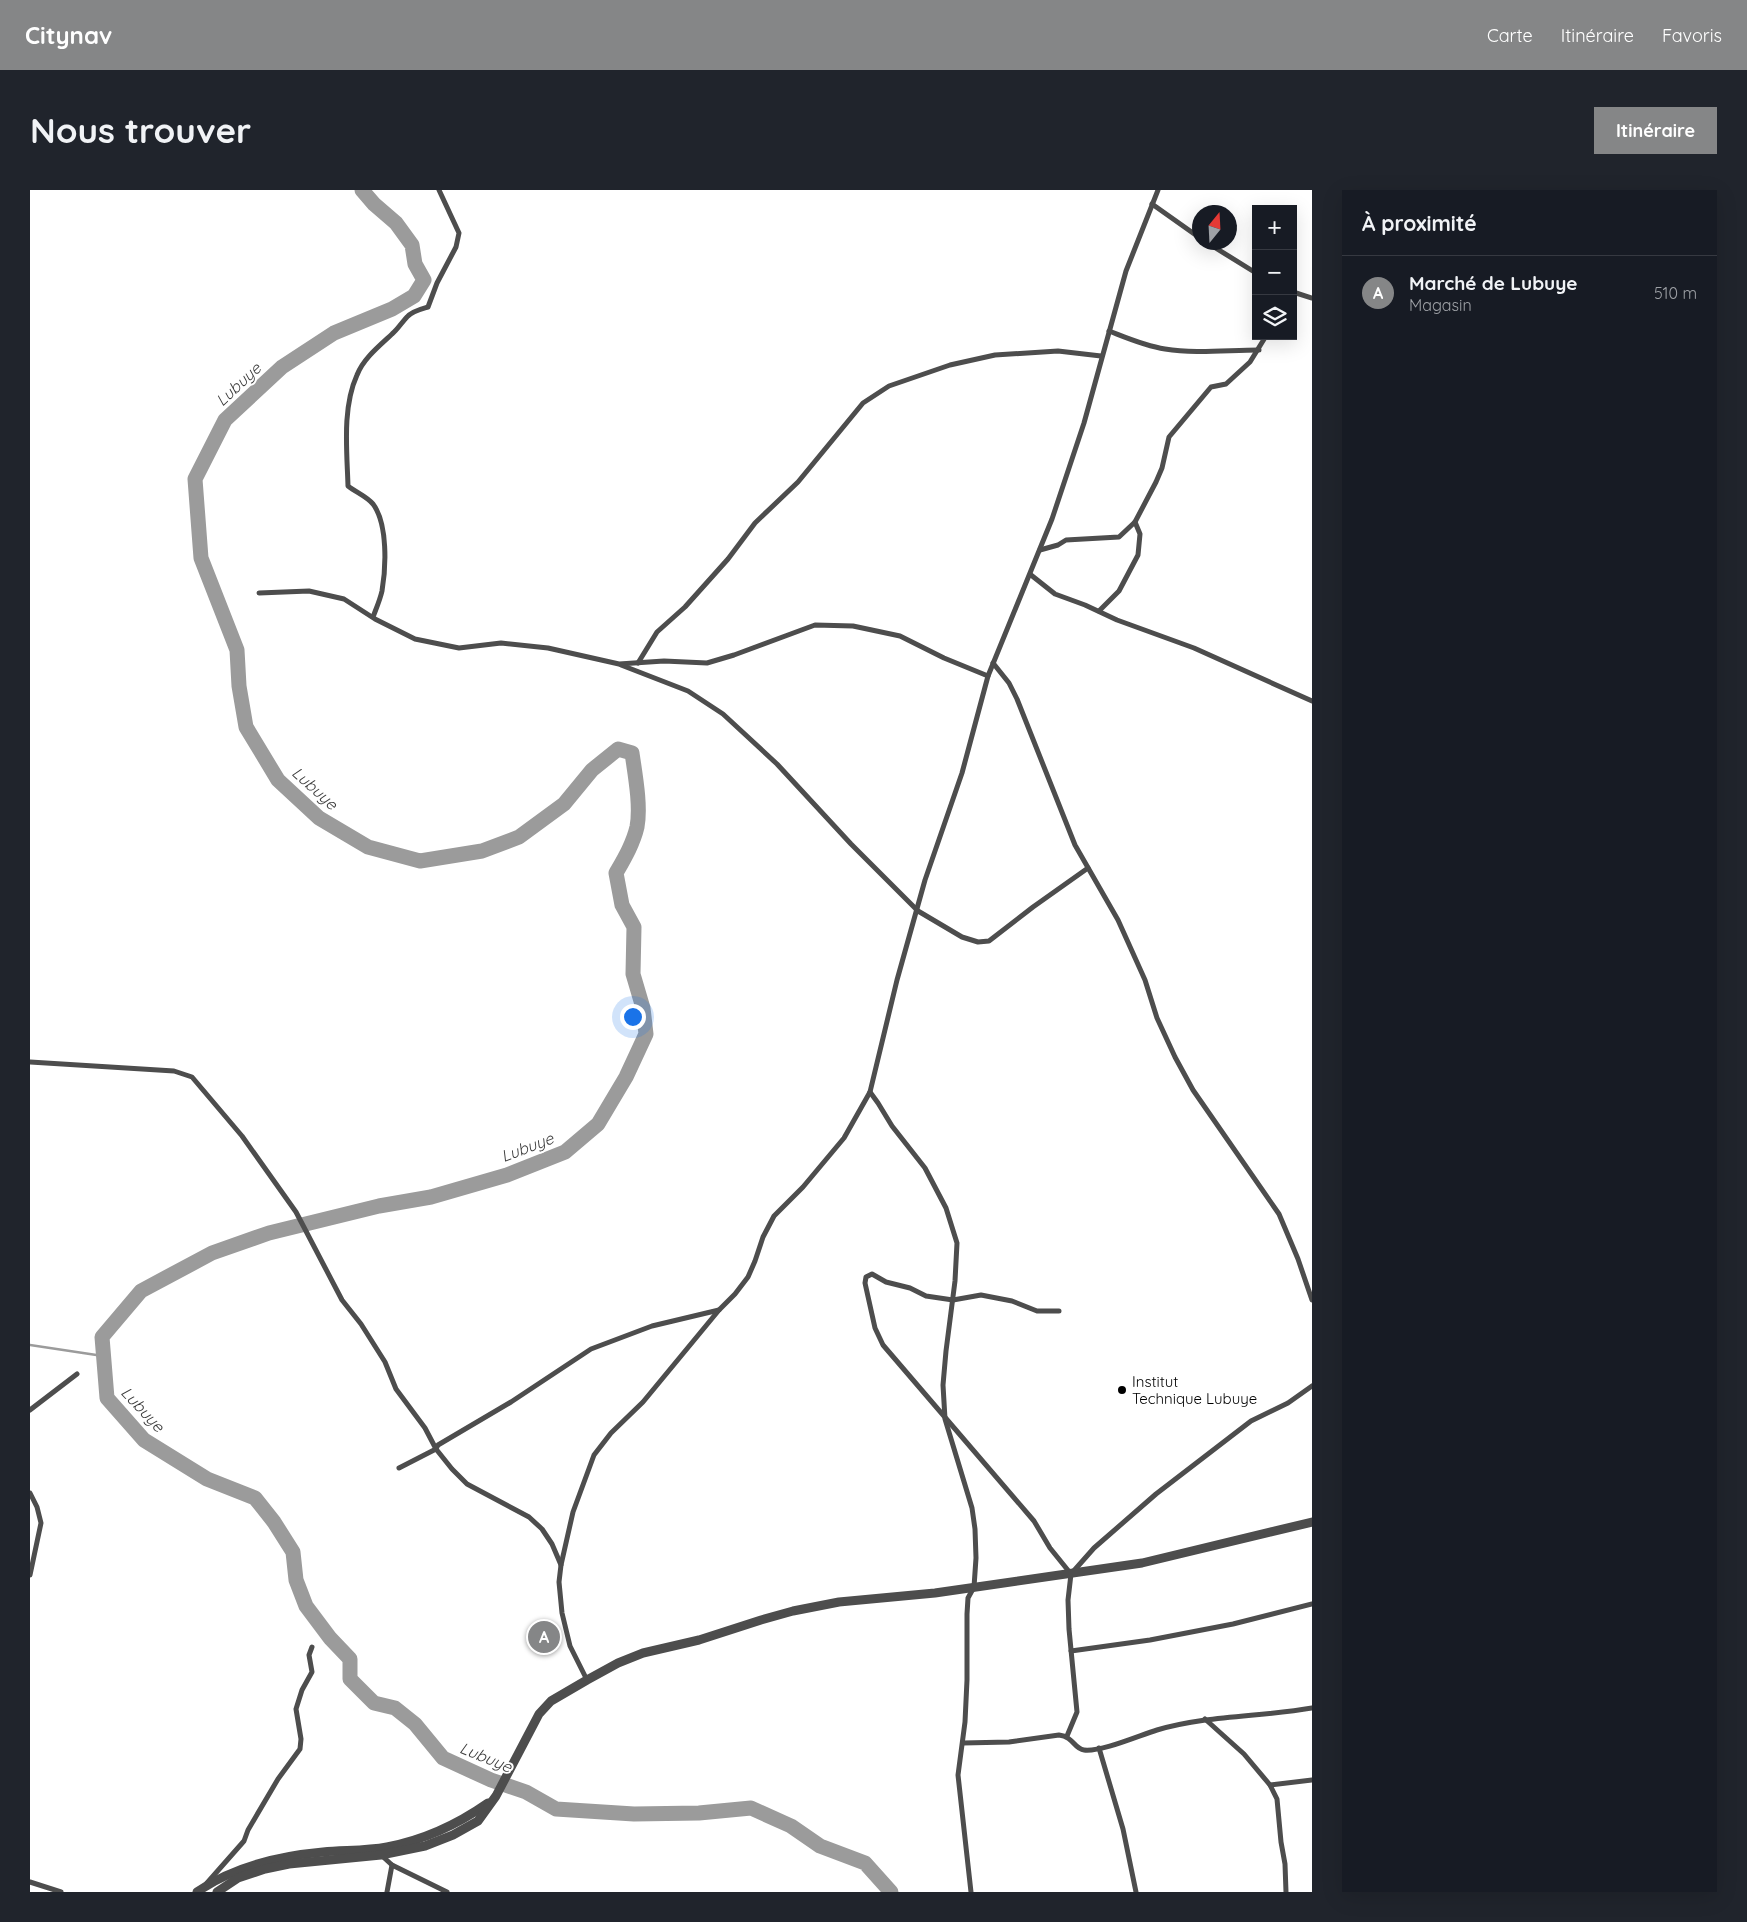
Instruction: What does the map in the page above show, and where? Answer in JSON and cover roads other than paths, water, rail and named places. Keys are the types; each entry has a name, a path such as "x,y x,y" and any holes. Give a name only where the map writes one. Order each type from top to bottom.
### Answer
{"street":[{"path":"373,617 382,594 385,567 384,538 375,507 367,497 348,486 348,411 352,388 360,370 375,349 408,316 428,306 437,283 456,247 458,233 439,190"},
{"path":"587,1680 570,1646 562,1613 559,1582 573,1512 594,1455 611,1433 643,1402 719,1310 735,1294 748,1276 763,1237 774,1216 803,1187 839,1144 860,1112 870,1092 925,880 962,773 988,676 1040,550 1084,423 1126,271 1158,190"},
{"path":"1152,204 1192,232"},
{"path":"1219,250 1252,271"},
{"path":"1297,293 1310,297 1312,291"},
{"path":"1109,331 1149,346 1184,352 1259,350"},
{"path":"1040,550 1058,545 1066,540 1119,537 1135,522 1162,468 1169,436 1211,387 1226,384 1250,362 1264,340"},
{"path":"638,663 658,632 685,607 728,559 755,523 798,482 863,403 888,386 950,365 995,355 1058,351 1101,356"},
{"path":"1099,611 1119,592 1138,555 1140,534 1135,522"},
{"path":"1031,575 1055,594 1117,620 1194,648 1312,701"},
{"path":"260,593 310,591 344,599 414,639 459,648 501,643 548,648 619,664 688,691 723,714 777,764 851,844 918,911 962,937 978,942 989,942 1033,907 1088,868"},
{"path":"619,664 664,661 707,663 815,625 876,630 900,636 944,658 988,676"},
{"path":"993,663 1009,683 1017,699 1075,845 1118,920 1145,980 1157,1018 1193,1090 1279,1214 1298,1259 1312,1300"},
{"path":"30,1062 174,1071 192,1077 242,1136 296,1212 342,1300 361,1324 385,1362 396,1389 425,1428 436,1449 452,1469 468,1484 529,1517 552,1544 561,1565"},
{"path":"870,1092 892,1126 926,1168 946,1208 957,1243 953,1300 944,1377 946,1419 972,1508 976,1558 974,1588 968,1598 968,1680 964,1743 959,1760 958,1788 971,1892"},
{"path":"1059,1311 1036,1311 1012,1302 982,1295 953,1300 926,1296 910,1288 886,1282 872,1274 866,1277 866,1288 875,1328 882,1345 1034,1522 1050,1548 1071,1574"},
{"path":"399,1468 436,1449 438,1445 511,1402 591,1349 652,1326 719,1310"},
{"path":"30,1410 77,1374"},
{"path":"1067,1736 1077,1712 1068,1600 1071,1574 1094,1548 1156,1494 1251,1421 1288,1403 1312,1386"},
{"path":"30,1493 37,1507 40,1524 30,1575"},
{"path":"217,1892 238,1878 265,1869 378,1852 417,1840 452,1825 494,1798 538,1714 551,1701 618,1663 643,1653 699,1640 794,1611 839,1602 936,1593 1142,1564 1312,1522"},
{"path":"1071,1651 1150,1640 1233,1624 1312,1604"},
{"path":"199,1890 244,1841 248,1830 278,1779 300,1749 301,1739 296,1709 302,1690 312,1672 309,1656 312,1647"},
{"path":"964,1743 1009,1742 1060,1735 1067,1736 1076,1746 1084,1750 1099,1748 1158,1730 1204,1719 1226,1719 1312,1708"},
{"path":"1204,1719 1244,1754 1270,1785 1277,1799 1285,1864 1286,1892"},
{"path":"1099,1748 1123,1829 1136,1892"},
{"path":"1270,1785 1312,1780"},
{"path":"199,1890 231,1872 263,1861 313,1853 378,1852 392,1865 448,1892"},
{"path":"387,1892 392,1865"},
{"path":"30,1882 61,1892"}],"waterway":[{"name":"Lubuye","path":"362,190 374,204 396,223 412,245 415,264 424,280 414,296 392,309 334,333 282,367 225,420 195,479 201,558 237,650 239,686 246,727 278,780 319,818 368,847 420,861 482,851 519,837 564,804 592,770 618,749 632,753 638,800 637,827 631,845 616,873 622,905 634,927 633,974 643,1008 646,1034 626,1077 598,1124 565,1152 507,1175 431,1197 379,1206 269,1233 212,1253 141,1291 102,1337 107,1398 144,1440 207,1479 255,1498 274,1522 293,1552 296,1580 306,1606 330,1638 350,1659 350,1679 374,1703 395,1708 415,1724 443,1758 491,1780 526,1792 556,1809 634,1814 699,1813 751,1808 791,1826 820,1846 865,1863 891,1892"},
{"path":"30,1345 103,1356"}],"place":[{"name":"Institut Technique Lubuye","path":"1122,1390"},
{"name":"Marché de Lubuye","path":"544,1637"}]}
